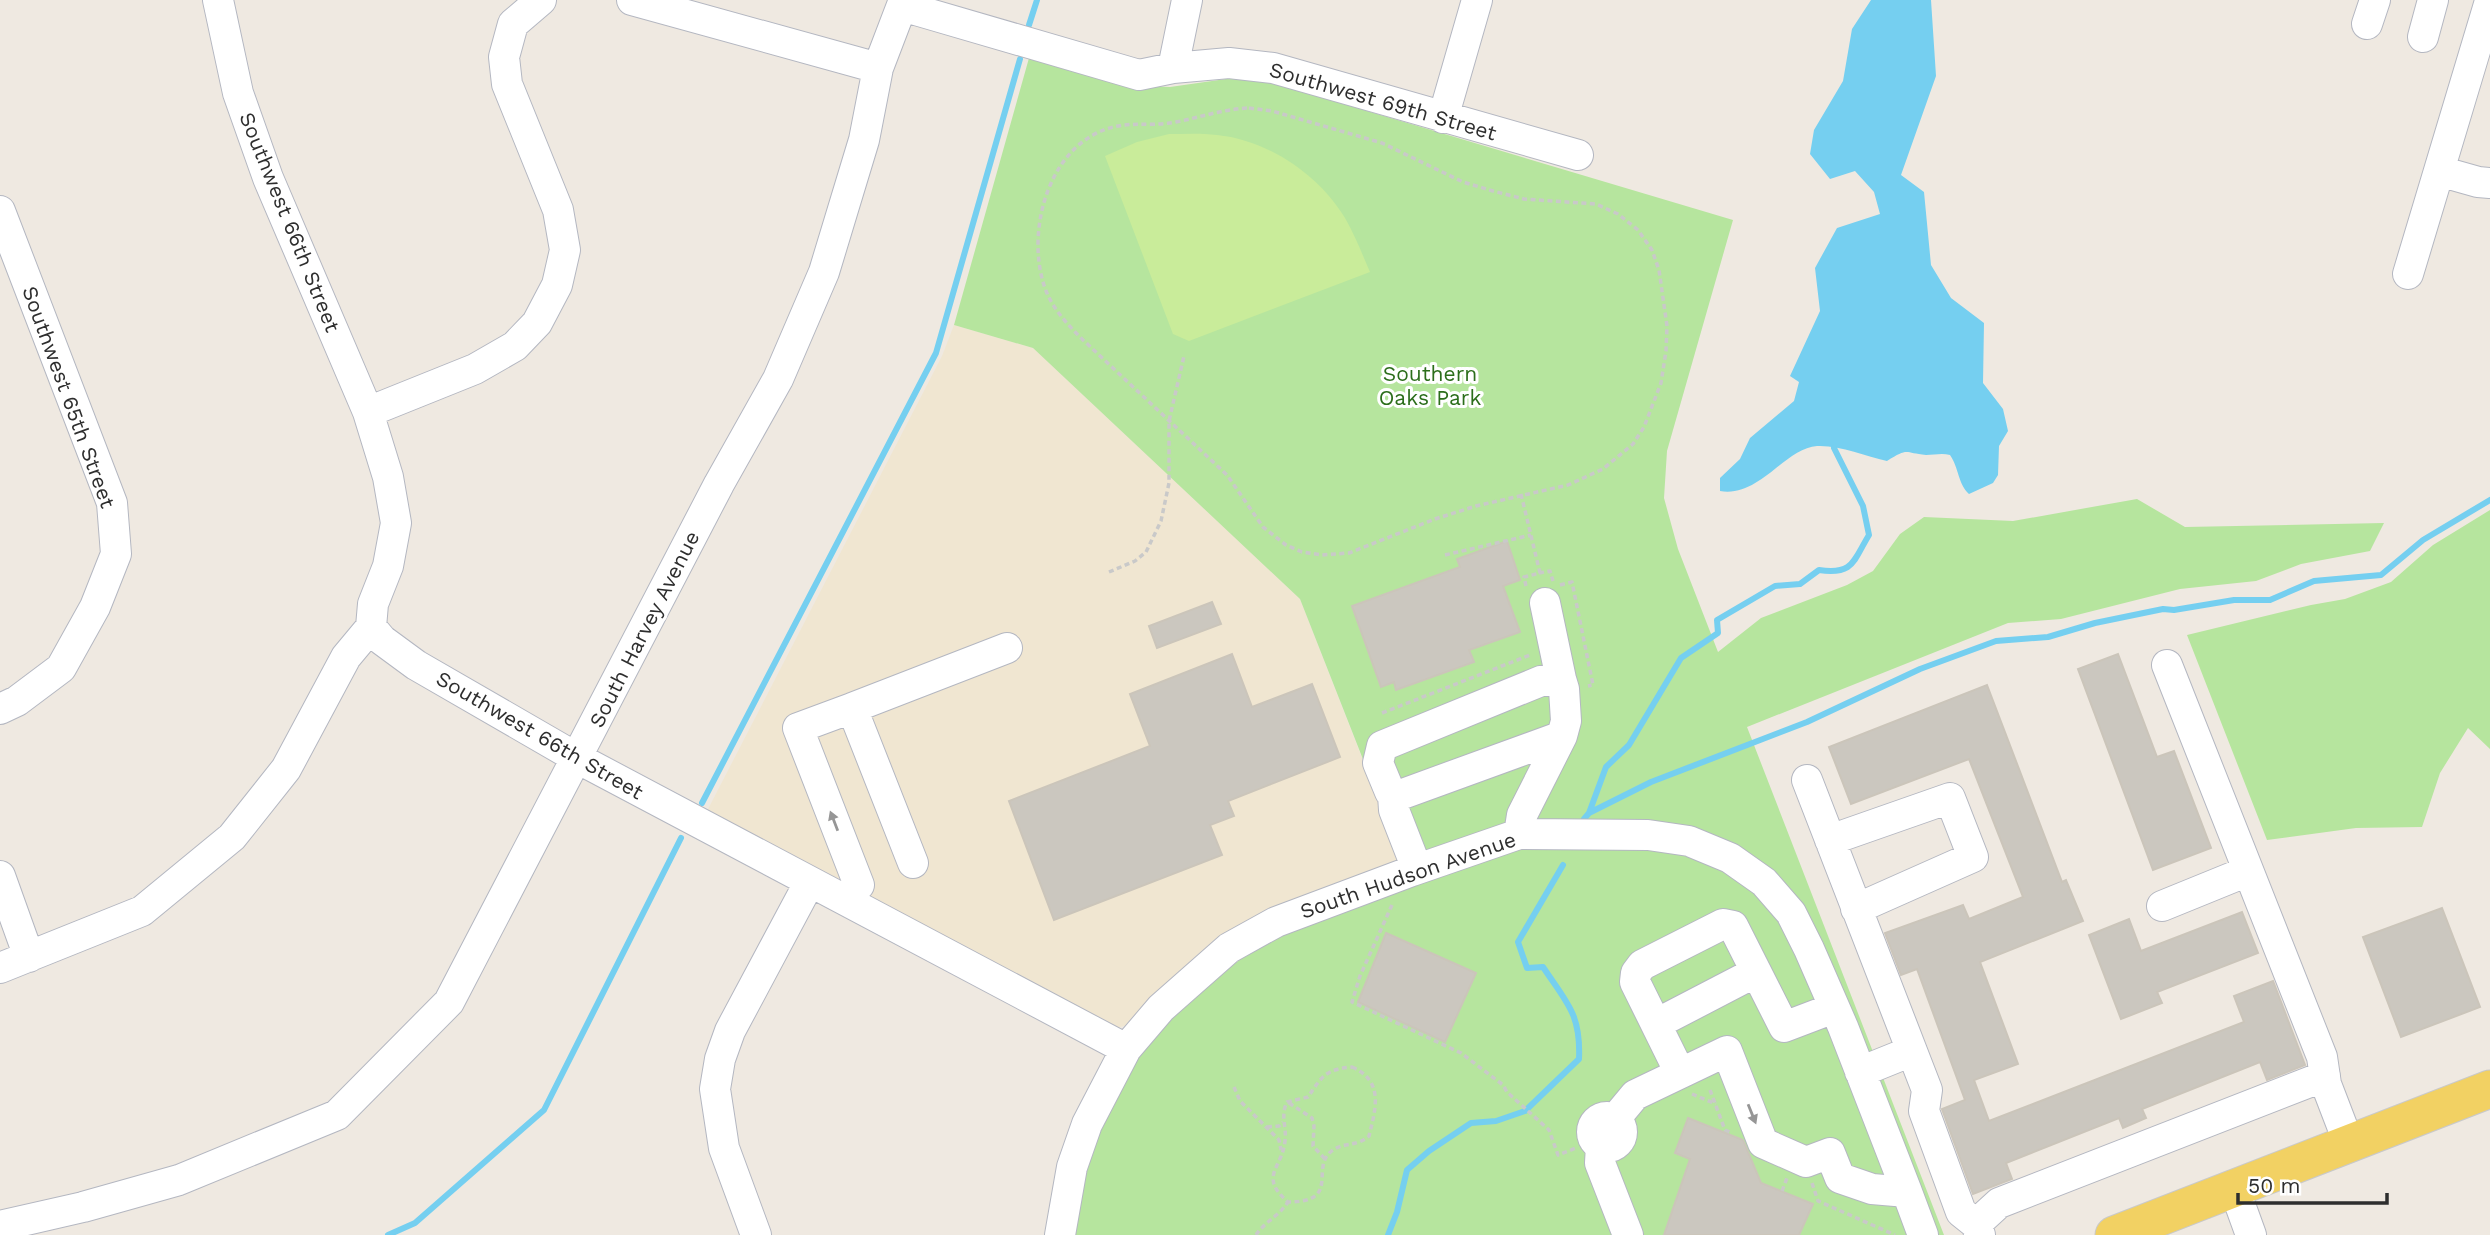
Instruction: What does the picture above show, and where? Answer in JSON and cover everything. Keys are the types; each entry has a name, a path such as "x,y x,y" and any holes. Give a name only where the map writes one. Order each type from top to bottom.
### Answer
{"main road":[{"path":"2115,1235 2490,1089"}],"street":[{"name":"Southwest 66th Street","path":"218,0 238,93 268,178 368,412 388,477 396,523 388,566 373,604 372,627 382,640 416,665 577,758 1126,1049"},
{"path":"368,412 475,369 515,346 537,323 557,285 565,250 558,211 507,84 504,57 513,24 541,0"},
{"path":"632,0 878,68"},
{"path":"1173,68 1187,0"},
{"path":"1443,118 1477,0"},
{"path":"2423,37 2433,0"},
{"path":"2408,274 2490,1"},
{"name":"South Harvey Avenue","path":"0,1226 83,1207 179,1180 337,1115 449,1002 719,484 778,379 824,272 864,140 878,68 903,3"},
{"name":"Southwest 69th Street","path":"903,3 1139,75 1173,68 1229,63 1273,68 1578,155"},
{"path":"2439,171 2490,183"},
{"name":"Southwest 65th Street","path":"0,211 112,503 116,554 95,607 61,668 17,701 0,709"},
{"path":"1519,834 1522,815 1562,736 1566,721 1564,689 1536,596"},
{"path":"0,968 142,911 232,837 286,769 346,657 372,627"},
{"path":"859,885 798,728 1007,648"},
{"path":"2167,665 2322,1058 2325,1076 2349,1143"},
{"path":"1417,869 1394,810 1393,795 1378,763 1382,746 1541,681 1560,679"},
{"path":"852,708 913,863"},
{"path":"1393,795 1400,795 1562,736"},
{"path":"1807,780 1927,1090 1924,1111 1961,1212 1978,1229 1999,1203 2325,1076"},
{"path":"1830,840 1950,798 1973,857 1856,909"},
{"name":"South Hudson Avenue","path":"1126,1049 1161,1008 1228,948 1276,922 1417,869 1519,834 1648,835 1689,841 1730,858 1763,882 1791,912 1834,1008 1923,1235"},
{"path":"2162,906 2248,871"},
{"path":"0,876 29,957"},
{"path":"756,1235 723,1148 715,1089 719,1059 730,1031 809,883"},
{"path":"1681,1073 1635,982 1636,973 1642,965 1724,924 1733,926 1784,1027 1834,1008"},
{"path":"1656,1024 1756,972"},
{"path":"1060,1235 1072,1167 1087,1124 1126,1049"},
{"path":"1628,1235 1600,1163 1597,1144 1609,1147 1619,1140 1622,1128 1615,1119 1635,1095 1727,1051 1763,1143 1806,1162 1830,1153 1840,1178 1872,1189 1907,1192"},
{"path":"1860,1072 1912,1051"},
{"path":"2234,1188 2251,1235"}],"path":[{"path":"1250,108 1272,111 1382,143 1463,182 1493,191 1524,199 1596,204 1618,214 1639,230 1659,270 1667,339 1661,383 1644,427 1633,444 1618,459 1590,477 1568,485 1521,494 1435,519 1349,553 1322,555 1302,552 1286,545 1263,527 1227,475 1082,340 1052,303 1039,267 1036,248 1038,227 1043,206 1058,171 1069,155 1081,143 1106,129 1132,123 1177,122 1228,109 1250,108"},
{"path":"1109,572 1135,561 1146,552 1161,521 1169,483 1169,421 1184,356"},
{"path":"1521,494 1540,573 1524,577 1536,596"},
{"path":"1445,555 1531,535"},
{"path":"1382,713 1541,651"},
{"path":"1392,905 1360,976 1352,1002 1461,1053 1503,1085 1507,1093 1549,1130 1558,1155 1597,1144"},
{"path":"1352,1067 1365,1072 1375,1094 1376,1110 1369,1136 1357,1145 1343,1146 1332,1151 1322,1168 1322,1185 1319,1191 1307,1201 1289,1200 1277,1191 1272,1177 1285,1141 1283,1111 1287,1102 1308,1097 1320,1078 1340,1068 1352,1067"},
{"path":"1234,1087 1240,1101 1279,1140 1282,1152"},
{"path":"1287,1102 1309,1114 1314,1126 1312,1146 1325,1159"},
{"path":"1267,1127 1279,1126 1283,1122"},
{"path":"1782,1192 1789,1173"},
{"path":"1256,1235 1289,1200"}],"shaded area":[{"path":"954,325 1033,348 1300,599 1403,863 1286,906 1136,1023 1116,1028 706,813 942,356"}],"green space":[{"name":"Southern Oaks Park","path":"1029,58 1122,85 1170,87 1226,79 1263,80 1733,220 1667,451 1664,498 1678,549 1718,652 1761,618 1847,585 1873,571 1900,534 1924,517 2013,521 2137,499 2185,527 2384,523 2370,551 2301,564 2256,581 2180,589 2061,619 2008,623 1747,727 1944,1235 1072,1235 1087,1155 1138,1057 1189,999 1242,958 1286,934 1412,884 1300,599 1033,348 954,325"},
{"path":"1169,134 1205,134 1236,138 1273,152 1290,162 1307,174 1334,202 1349,224 1370,272 1189,341 1173,334 1105,156 1137,142"},
{"path":"2490,510 2490,749 2468,728 2440,773 2422,827 2356,828 2267,840 2187,635 2345,599 2391,582 2433,545"}],"water":[{"path":"1871,0 1931,0 1936,76 1901,175 1924,192 1931,265 1951,298 1984,323 1983,383 2003,409 2008,431 1999,446 1998,475 1993,483 1969,494 1950,455 1906,452 1887,461 1843,449 1817,446 1794,455 1747,487 1720,491 1720,478 1740,459 1750,438 1794,401 1799,382 1790,376 1820,311 1815,268 1837,228 1880,214 1874,192 1855,171 1830,179 1810,154 1814,130 1843,81 1852,29"}],"building":[{"path":"1507,541 1520,580 1503,586 1520,632 1469,650 1474,662 1396,690 1394,682 1381,687 1352,606 1460,567 1457,559"},
{"path":"1212,602 1221,624 1157,648 1149,626"},
{"path":"1232,654 1252,707 1312,684 1340,757 1228,801 1234,816 1210,825 1222,855 1054,920 1009,801 1150,746 1130,694"},
{"path":"2118,654 2157,757 2174,751 2211,848 2153,870 2078,669"},
{"path":"1987,685 2062,882 2066,880 2083,921 1980,962 2018,1064 1974,1080 1989,1121 2244,1022 2234,996 2273,981 2305,1065 2267,1080 2260,1062 2142,1109 2146,1118 2123,1128 2119,1118 2006,1163 2012,1179 1973,1194 1942,1109 1965,1100 1917,969 1901,975 1885,933 1963,905 1969,919 2023,897 1969,759 1851,804 1829,747"},
{"path":"2442,908 2480,1007 2401,1037 2363,937"},
{"path":"2242,912 2258,953 2157,992 2162,1003 2121,1019 2089,935 2129,919 2141,951"},
{"path":"1386,933 1476,973 1445,1042 1358,1002"},
{"path":"1688,1118 1743,1140 1761,1183 1813,1204 1799,1235 1664,1235 1690,1159 1675,1153"}],"waterway":[{"path":"1029,25 1037,0"},
{"path":"702,803 936,353 1020,59"},
{"path":"1584,819 1589,813 1606,767 1629,745 1681,658 1718,633 1717,620 1775,586 1800,584 1819,570 1846,568 1855,559 1869,535 1863,506 1834,448"},
{"path":"1589,813 1651,782 1807,722 1920,669 1996,641 2048,637 2095,623 2163,609 2174,610 2234,600 2270,600 2314,581 2381,575 2423,540 2490,500"},
{"path":"388,1235 415,1223 544,1110 681,838"},
{"path":"1388,1235 1397,1212 1407,1170 1429,1151 1471,1123 1496,1121 1525,1111 1579,1059 1578,1031 1571,1010 1543,967 1527,968 1518,942 1563,865"}]}
